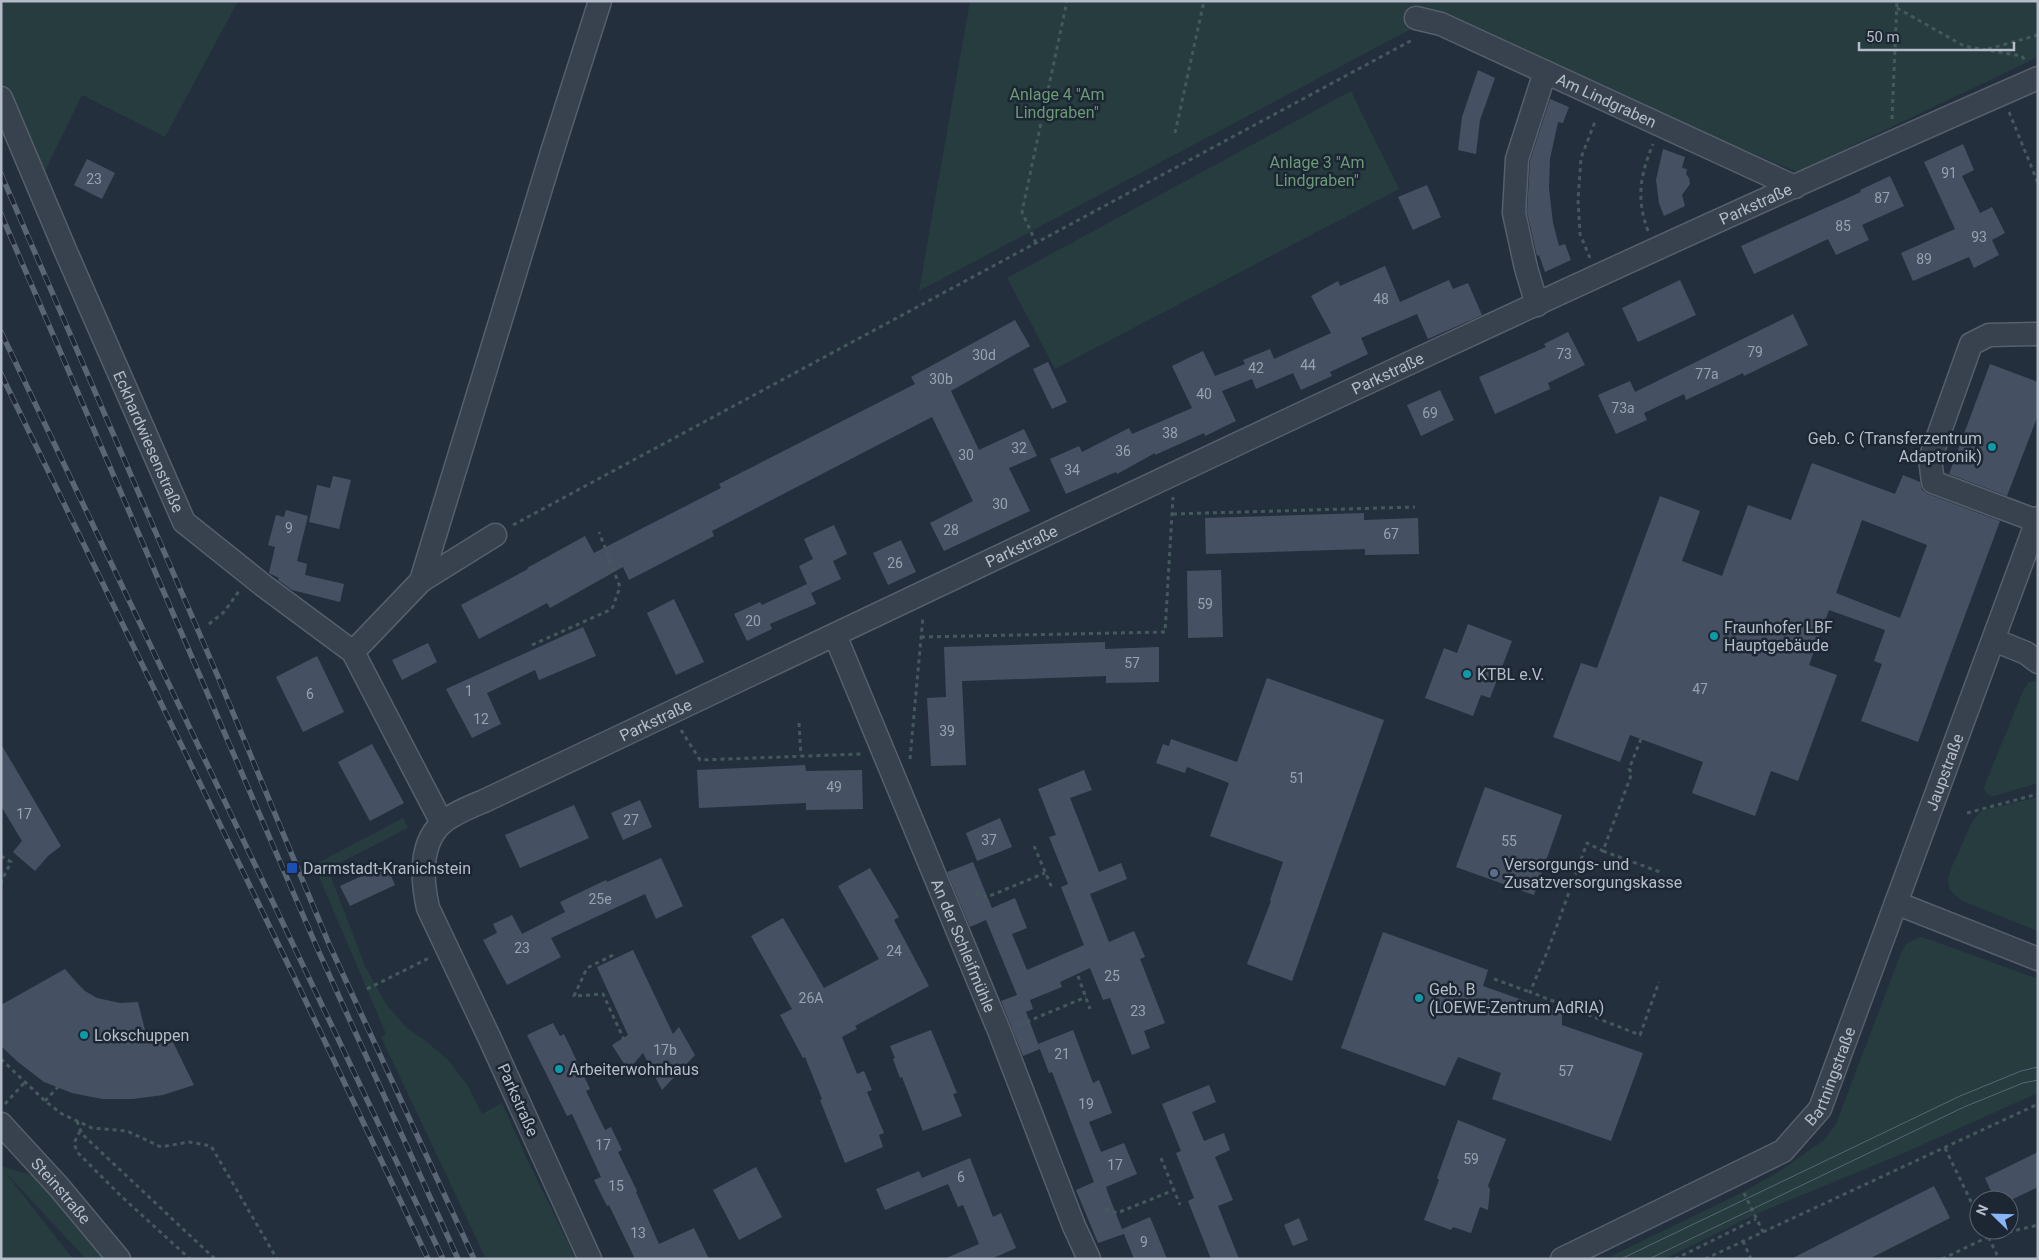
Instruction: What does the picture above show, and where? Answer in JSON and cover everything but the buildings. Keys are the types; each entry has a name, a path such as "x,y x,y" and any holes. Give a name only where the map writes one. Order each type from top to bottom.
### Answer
{"street":[{"path":"421,581 600,1"},
{"name":"Am Lindgraben","path":"1416,18 1441,24 1795,186"},
{"path":"1537,305 1526,268 1514,213 1517,158 1545,72"},
{"name":"Parkstraße","path":"590,1259 428,908 424,886 426,851 434,833 442,823 484,800 1173,474 1795,186 2038,78"},
{"name":"Eckhardwiesenstraße","path":"1,98 184,522 353,652 442,823"},
{"path":"2037,519 1933,482 1930,459 1971,344 1989,335 2038,334"},
{"name":"Jaupstraße","path":"1896,903 2037,519"},
{"path":"353,652 421,581 495,535"},
{"name":"An der Schleifmühle","path":"835,635 1000,1033 1074,1226 1089,1259"},
{"path":"1994,640 2026,653 2038,662"},
{"path":"1896,903 2038,959"},
{"name":"Bartningstraße","path":"1562,1259 1783,1151 1820,1110 1896,903"},
{"name":"Steinstraße","path":"1,1124 59,1187 119,1259"}],"path":[{"path":"1036,243 1022,212 1067,1"},
{"path":"1175,133 1204,1"},
{"path":"1892,142 1897,1"},
{"path":"1897,8 1964,46 2022,56 2038,78"},
{"path":"495,535 1441,24"},
{"path":"1987,50 2038,35"},
{"path":"2002,94 2038,183"},
{"path":"1598,277 1580,234 1578,200 1581,158 1604,99"},
{"path":"1655,251 1642,216 1639,187 1645,163 1660,125"},
{"path":"922,637 1165,632 1174,514 1173,474"},
{"path":"1174,514 1415,507"},
{"path":"532,645 612,608 620,587 599,532"},
{"path":"210,624 224,612 252,576"},
{"path":"910,760 925,592"},
{"path":"670,712 700,760 865,754 881,748"},
{"path":"799,722 801,756"},
{"path":"1603,851 1632,773 1629,769 1641,739"},
{"path":"1967,813 2038,794"},
{"path":"1530,992 1548,950 1588,843 1603,851 1660,872"},
{"path":"1034,846 1052,888"},
{"path":"1,856 11,862 1,882"},
{"path":"975,894 987,897 1045,873"},
{"path":"367,989 446,949"},
{"path":"612,955 587,968 574,996 603,994 626,1044"},
{"path":"1078,976 1090,1008"},
{"path":"1494,979 1640,1034 1659,982"},
{"path":"1000,1033 1086,997"},
{"path":"1,1059 45,1101 62,1114 92,1128 127,1131 161,1148 189,1142 211,1146 277,1259"},
{"path":"8,1102 25,1082"},
{"path":"45,1101 58,1087"},
{"path":"1705,1259 2038,1104"},
{"path":"77,1121 81,1130 215,1259"},
{"path":"81,1130 74,1143 77,1152 190,1259"},
{"path":"1945,1148 1969,1197"},
{"path":"1161,1158 1180,1205"},
{"path":"1105,1209 1117,1213 1174,1190"},
{"path":"1675,1259 1756,1219"},
{"path":"2019,1230 2038,1225"},
{"path":"1942,1259 1982,1240"},
{"path":"1990,1240 1999,1259"},
{"path":"1743,1241 1752,1259"}],"green space":[{"path":"1,1 238,1 165,137 82,95 43,175 1,81"},
{"name":"Anlage 4 \"Am Lindgraben\"","path":"970,1 2038,1 2038,57 1797,172 1423,14 1424,22 919,291"},
{"name":"Anlage 3 \"Am Lindgraben\"","path":"1351,91 1399,189 1055,369 1007,278"},
{"path":"2034,681 2038,683 2038,783 1994,796 1990,795 1984,787 2023,691 2029,682"},
{"path":"2038,797 2038,931 1962,901 1950,890 1948,881 1950,871 1972,822 1981,811"},
{"path":"403,818 408,828 328,869 365,966 386,1004 406,1027 449,1061 468,1086 482,1114 502,1103 576,1259 486,1259 381,1037 386,1034 314,865"},
{"path":"1920,937 2038,979 2038,1093 1904,1153 1754,1215 1664,1259 1605,1259 1743,1192 1780,1171 1824,1140 1836,1124 1901,953 1906,944"},
{"path":"1,1166 41,1178 107,1259 86,1259 4,1171 73,1259 1,1259"}],"tram line":[{"path":"1621,1259 1960,1096 2021,1071 2038,1067"},
{"path":"1649,1259 1964,1107 2023,1083 2038,1080"}],"railway":[{"path":"1,174 219,679 329,944 474,1259"},
{"path":"1,214 318,950 458,1259"},
{"path":"1,332 443,1259"},
{"path":"1,374 300,989 428,1259"}],"place":[{"name":"Geb. C (Transferzentrum Adaptronik)","path":"1992,447"},
{"name":"Fraunhofer LBF Hauptgebäude","path":"1714,636"},
{"name":"KTBL e.V.","path":"1467,674"},
{"name":"Darmstadt-Kranichstein","path":"292,868"},
{"name":"Versorgungs- und Zusatzversorgungskasse","path":"1494,873"},
{"name":"Geb. B (LOEWE-Zentrum AdRIA)","path":"1419,998"},
{"name":"Lokschuppen","path":"84,1035"},
{"name":"Arbeiterwohnhaus","path":"559,1069"}]}
